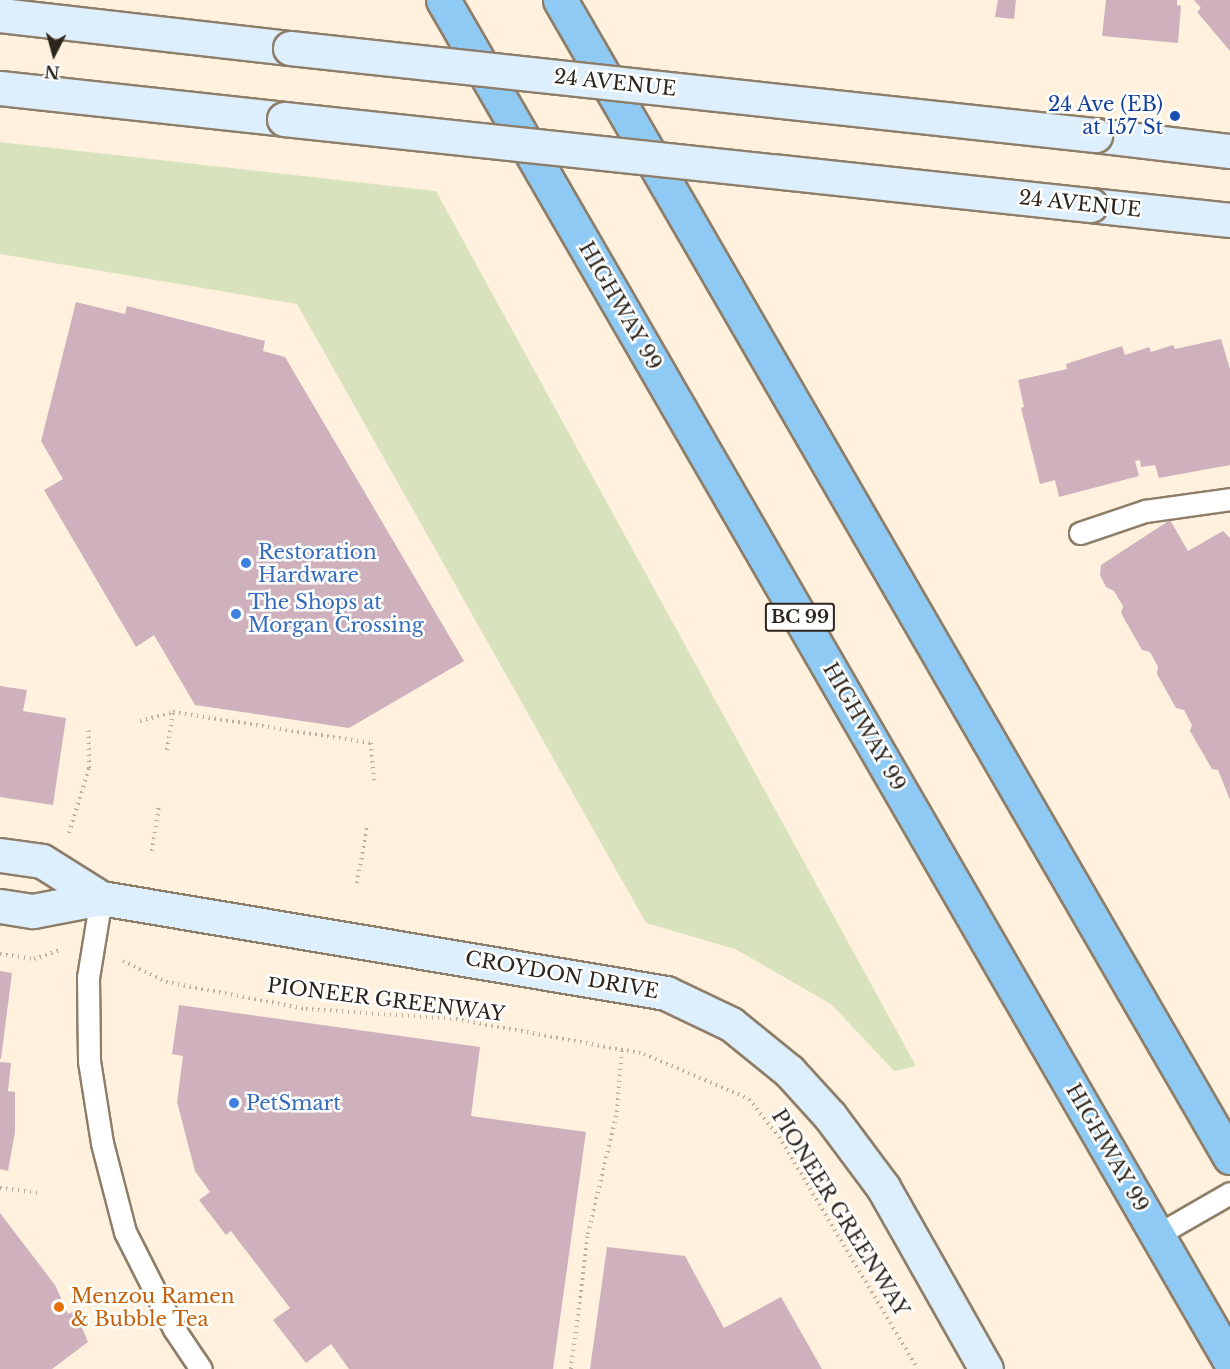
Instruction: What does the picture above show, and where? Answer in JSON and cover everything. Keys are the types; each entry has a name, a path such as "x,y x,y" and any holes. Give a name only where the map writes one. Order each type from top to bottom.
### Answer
{"highway":[{"name":"HIGHWAY 99","path":"443,0 1230,1361"},
{"path":"560,0 1230,1156"}],"main road":[{"name":"24 AVENUE","path":"0,15 1230,151"},
{"name":"24 AVENUE","path":"0,88 1230,220"},
{"name":"CROYDON DRIVE","path":"0,855 42,861 101,898"},
{"name":"CROYDON DRIVE","path":"0,906 33,911 101,898 666,993 731,1024 789,1071 830,1116 883,1187 987,1369"}],"lane":[{"path":"1080,533 1145,511 1230,499"},
{"path":"101,898 88,977 89,1061 102,1143 125,1232 174,1329 201,1369"},
{"path":"1157,1235 1230,1193"}],"path":[{"path":"167,750 173,712"},
{"path":"140,721 173,712 371,743 374,782"},
{"path":"69,835 89,768 88,729"},
{"path":"152,851 159,804"},
{"path":"357,883 367,826"},
{"path":"0,954 34,959 55,950"},
{"name":"PIONEER GREENWAY","path":"129,962 166,982 306,1009 456,1019 644,1054 749,1099 779,1137 918,1369"},
{"path":"571,1369 588,1234 617,1112 622,1050"},
{"path":"0,1188 41,1193"}],"green space":[{"path":"0,142 436,191 916,1066 894,1071 831,1004 735,949 646,923 297,304 0,254"}],"building":[{"path":"998,0 1016,0 1014,19 995,17"},
{"path":"1106,0 1177,0 1177,5 1181,6 1178,43 1102,36"},
{"path":"1194,0 1230,0 1230,51 1197,12 1201,8"},
{"name":"Restoration Hardware","path":"76,302 125,314 127,306 265,341 263,351 285,357 464,661 349,728 195,705 154,635 136,647 44,490 63,479 41,441"},
{"path":"1221,339 1230,369 1230,465 1159,478 1155,465 1141,467 1140,460 1135,461 1139,476 1059,497 1055,480 1040,484 1021,408 1024,407 1018,380 1067,369 1066,364 1122,346 1125,355 1149,347 1151,352 1173,345 1175,349"},
{"path":"1170,520 1188,551 1223,531 1230,538 1230,800 1218,770 1212,769 1190,731 1192,725 1184,710 1176,708 1157,674 1158,667 1150,652 1142,650 1121,613 1123,606 1114,591 1106,587 1100,575 1101,565"},
{"path":"0,686 27,690 23,711 66,718 53,805 0,797"},
{"path":"0,971 12,973 1,1059 0,1059"},
{"path":"179,1005 480,1047 471,1116 586,1132 553,1369 349,1369 331,1344 306,1363 273,1320 290,1308 231,1231 226,1235 199,1200 210,1192 195,1171 177,1102 183,1056 172,1054"},
{"path":"0,1062 11,1063 8,1091 15,1092 15,1132 8,1171 0,1169"},
{"path":"0,1213 55,1285 68,1314 75,1311 88,1342 52,1369 0,1369"},
{"path":"607,1247 685,1256 724,1328 781,1297 822,1369 590,1369"}],"place":[{"name":"24 Ave (EB) at 157 St","path":"1175,116"},
{"name":"Restoration Hardware","path":"246,563"},
{"name":"The Shops at Morgan Crossing","path":"236,614"},
{"name":"PetSmart","path":"234,1103"},
{"name":"Menzou Ramen & Bubble Tea","path":"59,1307"}]}
